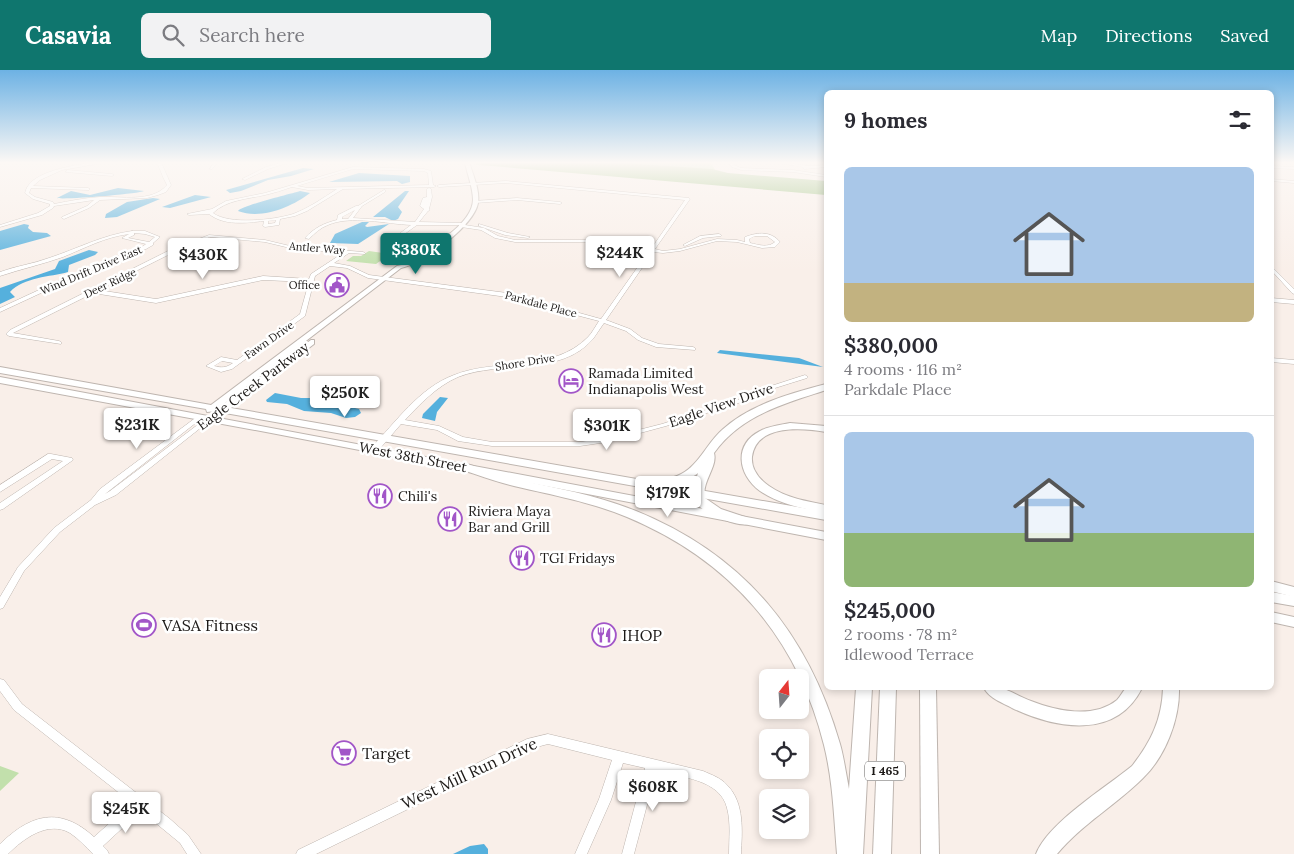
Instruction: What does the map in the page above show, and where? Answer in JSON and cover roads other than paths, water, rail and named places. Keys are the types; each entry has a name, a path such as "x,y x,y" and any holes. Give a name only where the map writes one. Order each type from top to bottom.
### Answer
{"highway":[{"path":"643,484 667,484 685,479 697,470 720,438 743,418 824,388"},
{"path":"824,429 794,426 772,430 752,442 747,452 746,460 752,476 768,491 789,500 824,509"},
{"path":"711,451 698,493 700,500 707,506 744,521"},
{"path":"464,467 520,484 604,504 633,514 667,529 700,549 746,587 785,636 808,675 820,704 833,744 839,771 844,811 846,854"},
{"path":"1274,587 1294,592"},
{"path":"854,854 864,690"},
{"name":"I 465","path":"882,854 888,690"},
{"path":"928,690 930,854"},
{"path":"996,690 1032,709 1072,718 1100,716 1114,711 1125,703 1133,690"},
{"path":"1044,854 1064,832 1138,772 1165,730 1171,690"}],"main road":[{"name":"Eagle Creek Parkway","path":"205,418 212,408 388,279 409,266 408,264 463,224 472,213 475,202"},
{"name":"Eagle Creek Parkway","path":"205,418 223,410 388,279"},
{"name":"West 38th Street","path":"0,370 824,516"},
{"name":"West 38th Street","path":"0,380 824,536"},
{"path":"1274,598 1294,602"},
{"path":"1274,618 1294,622"}],"street":[{"path":"37,199 53,205"},
{"path":"0,226 42,213 53,205 96,199"},
{"path":"64,218 88,208 99,199"},
{"path":"243,199 226,202 211,212 213,217 224,220 266,220 265,225 269,227 276,225 278,219 298,213 324,199"},
{"path":"340,221 338,218 341,215 360,207 373,199"},
{"path":"385,247 394,237 417,223 428,210 430,199"},
{"path":"475,202 517,199 560,203"},
{"name":"Shore Drive","path":"374,450 431,391 447,380 473,370 540,362 565,355 585,343 688,199 684,199"},
{"path":"350,219 360,207"},
{"path":"307,238 324,226 350,219 463,224 482,229 496,237 515,241 586,241 653,249 677,251 715,240 748,243 765,247 778,242 770,236 708,236 676,248 653,249"},
{"path":"134,233 124,238 151,244"},
{"path":"0,274 54,259 101,238 134,233"},
{"name":"Wind Drift Drive East","path":"0,310 82,272 151,244 157,238 157,236 134,233"},
{"name":"Antler Way","path":"211,236 265,241 290,248 363,253"},
{"name":"Deer Ridge","path":"59,343 10,335 10,333 170,252 211,236"},
{"path":"748,243 746,239 752,236"},
{"path":"92,292 156,301 263,278 311,281 314,274 349,251"},
{"name":"Parkdale Place","path":"330,264 347,266 366,276 507,295 620,326 650,344 693,349"},
{"path":"1274,270 1294,292"},
{"name":"Fawn Drive","path":"238,362 303,315 311,281"},
{"path":"1274,300 1294,302"},
{"path":"1274,360 1294,362"},
{"name":"Eagle View Drive","path":"402,422 440,428 461,439 492,444 580,444 607,440 664,425 752,397 773,387 804,377"},
{"name":"Eagle Creek Parkway","path":"0,605 3,594 21,569 50,536 92,503 113,493 205,418"},
{"path":"0,489 51,456 69,460 0,508"},
{"path":"0,682 18,706 184,838 195,854"},
{"name":"West Mill Run Drive","path":"302,854 537,740 556,740 708,778 727,793 733,802 736,815 735,854"},
{"path":"581,854 605,800 619,756"},
{"path":"628,854 652,764"},
{"path":"0,853 24,832 36,826 49,823 61,823 72,828 98,850 141,803"}],"water":[{"path":"160,199 117,217 105,218 106,214 127,202"},
{"path":"185,199 205,199 170,208 162,207"},
{"path":"272,199 302,199 276,211 266,213 256,214 238,211"},
{"path":"396,199 404,199 398,207 402,212 398,219 393,221 385,217 373,217"},
{"path":"362,222 369,222 365,226 367,227 389,224 358,244 330,243 335,234"},
{"path":"24,224 29,225 28,228 33,232 47,233 51,236 0,250 0,231"},
{"path":"89,250 98,252 95,255 69,265 68,272 22,283 10,292 15,297 0,304 0,288 55,269 59,261"},
{"path":"720,350 799,358 823,367 717,353"},
{"path":"275,393 301,398 315,398 359,409 361,413 355,417 346,418 331,413 304,411 287,404 267,402 266,400"},
{"path":"440,397 448,398 437,412 435,421 422,418 423,414"},
{"path":"484,844 488,849 488,854 453,854 470,846"}],"place":[{"name":"Office","path":"337,285"},
{"name":"Ramada Limited Indianapolis West","path":"571,381"},
{"name":"Chili's","path":"380,496"},
{"name":"Riviera Maya Bar and Grill","path":"450,519"},
{"name":"TGI Fridays","path":"522,558"},
{"name":"VASA Fitness","path":"144,625"},
{"name":"IHOP","path":"604,635"},
{"name":"Target","path":"344,753"}]}
